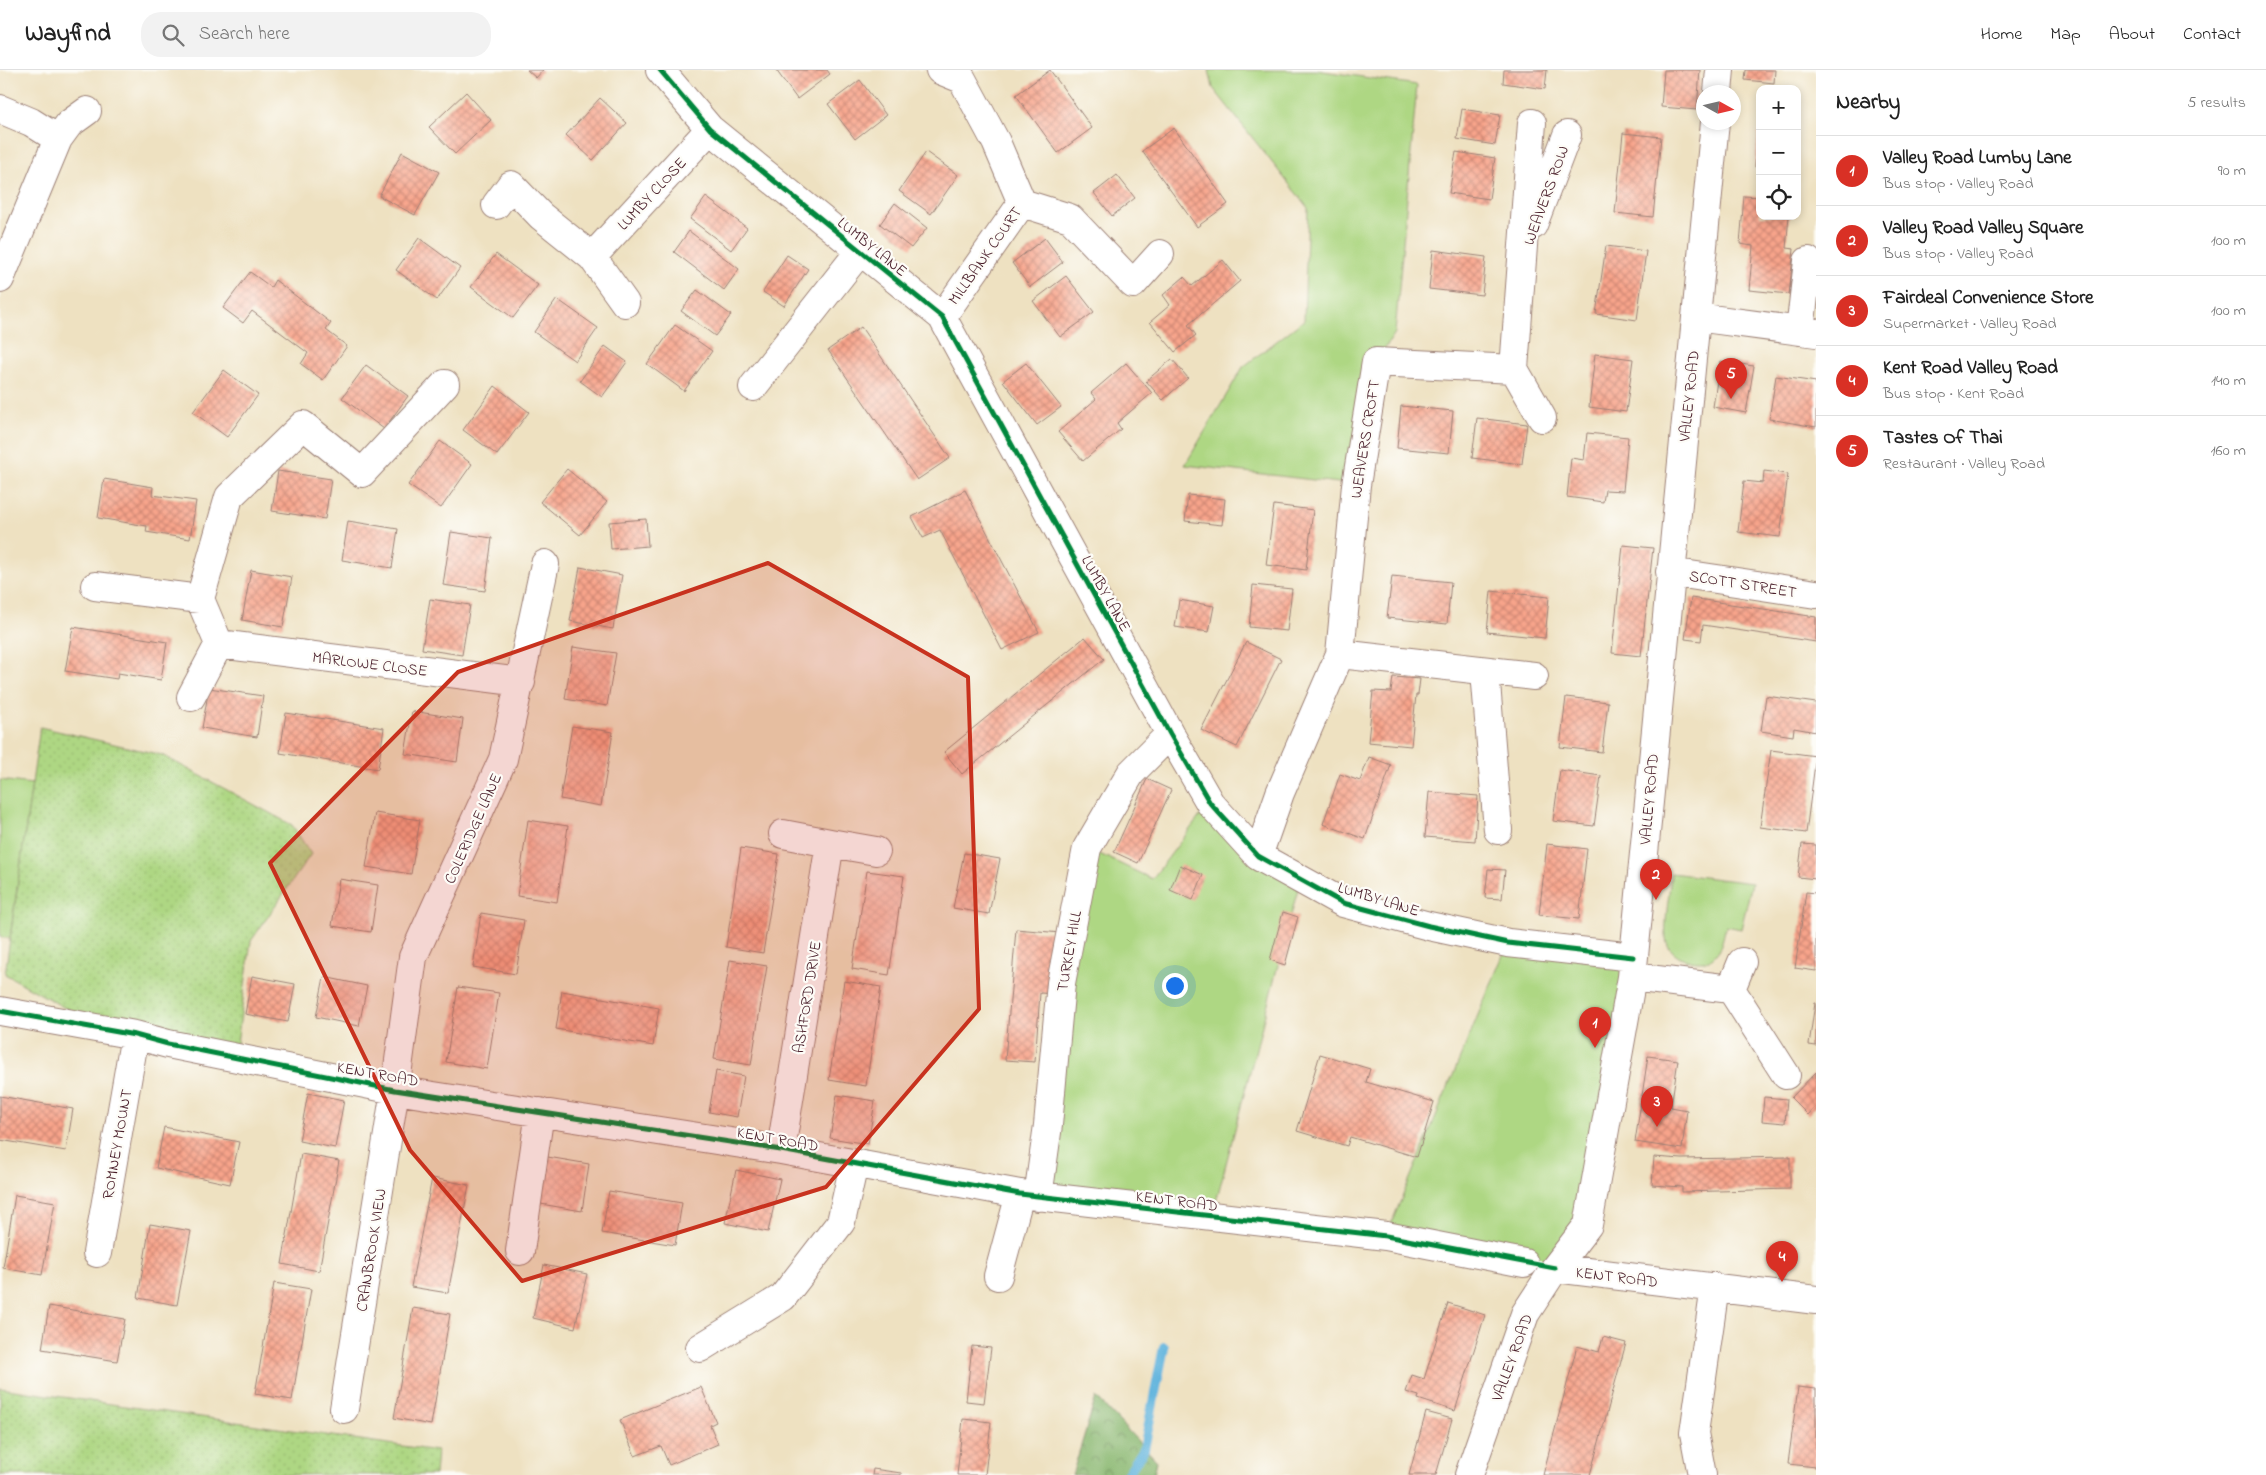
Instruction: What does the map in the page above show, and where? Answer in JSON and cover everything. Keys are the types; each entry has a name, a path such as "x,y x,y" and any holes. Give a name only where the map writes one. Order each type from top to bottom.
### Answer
{"street":[{"name":"LUMBY LANE","path":"660,70 710,129 942,317 1170,734 1210,803 1258,856 1300,881 1343,903 1353,906 1429,926 1731,989"},
{"path":"1719,85 1720,70"},
{"name":"MILLBANK COURT","path":"942,317 1022,203 996,142 959,73"},
{"path":"0,108 31,122 58,139"},
{"path":"0,279 58,139 69,124 87,111"},
{"path":"1532,123 1514,369 1542,418"},
{"name":"LUMBY CLOSE","path":"592,257 710,129"},
{"name":"VALLEY ROAD","path":"1469,1475 1525,1314 1555,1268 1588,1225 1632,967 1714,130"},
{"name":"WEAVERS ROW","path":"1522,255 1567,135"},
{"path":"496,205 511,185 541,216 592,257 625,303"},
{"path":"1022,203 1070,218 1133,284 1160,254"},
{"path":"753,387 860,251"},
{"path":"1696,317 1808,332 1808,261"},
{"name":"WEAVERS CROFT","path":"1258,856 1280,792 1340,654 1356,485 1376,362 1514,369"},
{"path":"191,697 219,644 200,599 229,497 303,425 362,473 445,384"},
{"name":"COLERIDGE LANE","path":"395,1090 413,958 503,759 545,564"},
{"name":"SCOTT STREET","path":"1670,572 1816,594"},
{"path":"95,586 200,599"},
{"name":"MARLOWE CLOSE","path":"219,644 521,682"},
{"path":"1340,654 1534,676"},
{"path":"1485,671 1498,830"},
{"name":"TURKEY HILL","path":"998,1276 1029,1195 1048,1125 1062,983 1087,848 1131,773 1170,734"},
{"path":"783,834 876,851"},
{"name":"ASHFORD DRIVE","path":"781,1150 830,843"},
{"path":"1742,962 1731,989 1786,1075"},
{"name":"KENT ROAD","path":"0,1011 135,1035 168,1044 395,1090 781,1150 1029,1195 1386,1236 1524,1262"},
{"name":"ROMNEY MOUNT","path":"97,1253 135,1035"},
{"name":"CRANBROOK VIEW","path":"344,1409 395,1090"},
{"path":"520,1251 540,1112"},
{"path":"700,1348 783,1297 841,1222 854,1164"},
{"name":"KENT ROAD","path":"1555,1268 1816,1300"},
{"path":"1702,1475 1694,1433 1715,1287"}],"highlighted area":[{"path":"768,563 968,677 979,1009 826,1187 522,1281 410,1150 270,863 458,672"}],"green space":[{"path":"1209,70 1316,70 1417,85 1395,333 1376,362 1356,485 1185,465 1243,367 1304,320 1308,208 1213,88"},
{"path":"40,727 162,755 292,825 311,854 251,941 235,1058 102,1029 5,974"},
{"path":"0,780 32,784 10,938 0,937"},
{"path":"1210,803 1300,881 1212,1217 1038,1197 1087,848 1152,879"},
{"path":"1671,873 1752,883 1741,929 1726,926 1718,951 1712,958 1706,961 1699,962 1684,959 1672,951 1668,945 1666,924"},
{"path":"1508,943 1633,957 1588,1225 1555,1268 1386,1236"},
{"path":"0,1388 437,1451 435,1475 0,1475"},
{"path":"1096,1397 1157,1461 1154,1475 1072,1475"}],"building":[{"path":"527,70 543,70 536,78"},
{"path":"776,70 827,70 830,74 797,99"},
{"path":"1050,70 1092,128 1058,153 1016,95"},
{"path":"1504,70 1547,70 1545,89 1503,83"},
{"path":"1664,70 1700,70 1699,85 1696,85 1696,110 1661,107"},
{"path":"1746,70 1775,70 1774,83 1745,80"},
{"path":"860,80 886,115 855,139 828,104"},
{"path":"466,92 491,120 455,154 429,127"},
{"path":"600,98 627,123 593,160 566,135"},
{"path":"1462,109 1500,115 1495,145 1457,139"},
{"path":"1174,128 1228,204 1197,227 1142,151"},
{"path":"1623,133 1661,137 1653,217 1615,213"},
{"path":"402,152 439,172 415,215 379,196"},
{"path":"926,152 958,175 931,214 899,191"},
{"path":"1456,152 1495,158 1489,199 1449,193"},
{"path":"1117,175 1135,198 1112,216 1094,193"},
{"path":"1744,196 1756,197 1756,220 1789,220 1786,248 1794,249 1789,294 1749,290 1753,246 1740,244"},
{"path":"706,197 747,228 731,250 690,219"},
{"path":"895,203 927,228 911,248 880,224"},
{"path":"689,231 739,269 724,290 674,252"},
{"path":"419,238 460,268 437,300 396,270"},
{"path":"1045,238 1063,262 1030,287 1012,263"},
{"path":"1606,246 1646,251 1637,320 1596,314"},
{"path":"1433,250 1486,257 1482,295 1429,289"},
{"path":"496,254 538,285 513,318 471,287"},
{"path":"787,255 808,269 784,306 763,292"},
{"path":"1223,260 1240,281 1188,325 1196,335 1175,352 1150,322 1170,305 1163,295 1184,277 1192,286"},
{"path":"250,272 271,287 275,280 331,323 326,330 347,346 323,380 301,364 308,353 252,311 243,323 223,308"},
{"path":"1066,276 1094,312 1060,337 1033,301"},
{"path":"697,290 731,315 715,336 681,311"},
{"path":"557,299 598,328 575,361 534,332"},
{"path":"675,325 712,351 684,391 647,364"},
{"path":"861,327 950,458 917,480 828,350"},
{"path":"605,346 627,362 602,397 580,381"},
{"path":"1595,354 1633,359 1626,412 1589,407"},
{"path":"1172,359 1188,378 1163,400 1146,381"},
{"path":"1720,361 1754,366 1746,413 1713,407"},
{"path":"1026,363 1061,407 1037,425 1003,381"},
{"path":"1126,363 1152,393 1117,423 1121,429 1083,461 1058,432 1096,399 1091,393"},
{"path":"366,365 408,396 384,429 342,398"},
{"path":"224,370 258,395 227,437 193,412"},
{"path":"1776,376 1816,382 1816,427 1769,419"},
{"path":"495,386 529,412 497,455 463,430"},
{"path":"1401,406 1453,411 1449,453 1397,448"},
{"path":"1477,418 1527,424 1522,464 1472,458"},
{"path":"1587,433 1628,437 1623,491 1605,490 1603,502 1567,497 1571,458 1584,460"},
{"path":"440,441 472,464 441,508 408,485"},
{"path":"567,469 607,502 580,535 540,502"},
{"path":"278,471 331,479 325,519 272,511"},
{"path":"1764,471 1788,474 1780,537 1738,532 1744,481 1763,483"},
{"path":"104,479 153,487 152,495 196,501 190,539 146,532 147,526 98,518"},
{"path":"965,490 1039,632 1002,650 940,530 923,538 912,517"},
{"path":"1188,495 1225,499 1222,525 1185,521"},
{"path":"1274,505 1313,510 1306,570 1266,565"},
{"path":"646,519 648,546 611,549 609,522"},
{"path":"348,521 398,529 392,568 342,560"},
{"path":"451,532 492,538 485,591 443,585"},
{"path":"1623,545 1653,548 1641,656 1612,653"},
{"path":"580,567 622,575 613,629 570,621"},
{"path":"251,570 292,577 283,627 242,620"},
{"path":"1392,576 1451,582 1447,624 1387,618"},
{"path":"1253,585 1292,589 1287,631 1249,627"},
{"path":"1491,591 1549,597 1545,638 1487,632"},
{"path":"1691,598 1816,617 1816,642 1703,625 1701,641 1685,639"},
{"path":"430,599 470,605 462,655 422,649"},
{"path":"1179,600 1214,606 1209,632 1175,627"},
{"path":"73,627 167,642 161,680 118,673 117,679 65,671"},
{"path":"1085,637 1104,659 962,774 944,752"},
{"path":"1246,642 1281,659 1237,747 1201,730"},
{"path":"573,647 616,653 607,706 565,699"},
{"path":"1393,677 1420,679 1418,695 1416,695 1411,746 1368,742 1373,691 1391,692"},
{"path":"209,688 263,696 257,737 202,728"},
{"path":"1766,696 1816,703 1816,732 1794,728 1793,736 1761,731"},
{"path":"1566,697 1608,702 1602,752 1560,747"},
{"path":"412,711 463,719 457,762 405,754"},
{"path":"286,713 384,728 378,769 280,753"},
{"path":"572,726 613,732 601,806 560,799"},
{"path":"1771,750 1816,756 1806,833 1760,827"},
{"path":"1369,757 1391,765 1365,839 1323,824 1340,774 1360,781"},
{"path":"1560,770 1601,776 1594,826 1553,821"},
{"path":"1147,779 1171,790 1138,863 1114,852"},
{"path":"1429,792 1478,796 1475,841 1425,837"},
{"path":"375,813 420,820 411,874 366,867"},
{"path":"528,820 568,826 557,902 517,896"},
{"path":"1547,844 1587,849 1579,919 1539,915"},
{"path":"1802,844 1816,845 1816,879 1798,877"},
{"path":"741,848 779,854 763,953 726,947"},
{"path":"964,853 1000,859 989,914 953,908"},
{"path":"1180,865 1203,875 1193,900 1170,890"},
{"path":"1488,869 1505,870 1502,899 1485,898"},
{"path":"867,871 904,876 889,975 852,969"},
{"path":"339,879 378,885 371,932 332,926"},
{"path":"1806,892 1816,893 1816,971 1795,968"},
{"path":"1283,912 1298,917 1285,965 1270,960"},
{"path":"481,913 524,920 516,974 473,967"},
{"path":"1016,929 1061,933 1056,994 1040,993 1035,1062 1005,1060"},
{"path":"730,960 767,966 751,1065 714,1059"},
{"path":"252,976 295,984 288,1022 245,1014"},
{"path":"324,977 367,986 359,1026 316,1017"},
{"path":"844,981 881,987 866,1086 829,1080"},
{"path":"458,987 499,993 487,1069 446,1062"},
{"path":"562,991 659,1008 653,1046 556,1029"},
{"path":"1816,1003 1816,1046 1809,1045"},
{"path":"1320,1054 1370,1069 1366,1082 1434,1102 1417,1157 1350,1137 1347,1146 1297,1131"},
{"path":"1648,1056 1678,1060 1671,1107 1687,1110 1682,1149 1635,1142"},
{"path":"716,1071 744,1076 737,1117 709,1112"},
{"path":"1816,1072 1816,1106 1808,1115 1791,1098"},
{"path":"308,1093 344,1100 335,1148 299,1141"},
{"path":"837,1095 875,1101 868,1144 830,1138"},
{"path":"0,1096 73,1109 66,1151 0,1140"},
{"path":"1764,1097 1787,1099 1785,1123 1762,1121"},
{"path":"164,1127 239,1142 230,1184 156,1168"},
{"path":"301,1154 339,1161 319,1271 282,1264"},
{"path":"536,1155 589,1164 582,1211 529,1202"},
{"path":"1654,1157 1682,1159 1790,1157 1790,1189 1682,1192 1682,1187 1652,1185"},
{"path":"736,1170 780,1179 768,1232 725,1223"},
{"path":"432,1178 469,1185 448,1293 411,1287"},
{"path":"609,1191 682,1203 675,1245 602,1233"},
{"path":"15,1195 55,1202 42,1275 3,1268"},
{"path":"150,1224 191,1231 177,1305 138,1298"},
{"path":"544,1265 587,1274 575,1328 533,1318"},
{"path":"274,1283 311,1289 292,1400 255,1394"},
{"path":"1448,1303 1485,1315 1455,1411 1418,1399 1419,1396 1406,1392 1412,1375 1424,1379"},
{"path":"49,1306 125,1319 117,1361 42,1349"},
{"path":"413,1308 450,1314 431,1425 394,1418"},
{"path":"1603,1337 1626,1343 1590,1475 1543,1475 1577,1346 1599,1352"},
{"path":"972,1346 991,1348 984,1403 966,1401"},
{"path":"701,1387 716,1422 710,1425 718,1444 669,1465 661,1446 635,1456 620,1420"},
{"path":"1798,1387 1816,1389 1816,1467 1788,1464"},
{"path":"1426,1412 1452,1419 1436,1475 1409,1475"},
{"path":"963,1419 991,1422 985,1475 957,1475"},
{"path":"873,1469 901,1473 901,1475 872,1475"}],"waterway":[{"path":"1127,1475 1144,1449 1164,1347"}],"cycle path":[{"path":"660,70 710,129 942,317 1170,734 1210,803 1258,856 1343,903 1429,926 1508,943 1633,957"},
{"path":"0,1011 135,1035 168,1044 395,1090 781,1150 1020,1194 1386,1236 1555,1268"}],"place":[{"name":"Tastes Of Thai","path":"1731,399"},
{"name":"Valley Road Valley Square","path":"1656,900"},
{"name":"Valley Road Lumby Lane","path":"1595,1048"},
{"name":"Fairdeal Convenience Store","path":"1657,1127"},
{"name":"Kent Road Valley Road","path":"1782,1282"}]}
